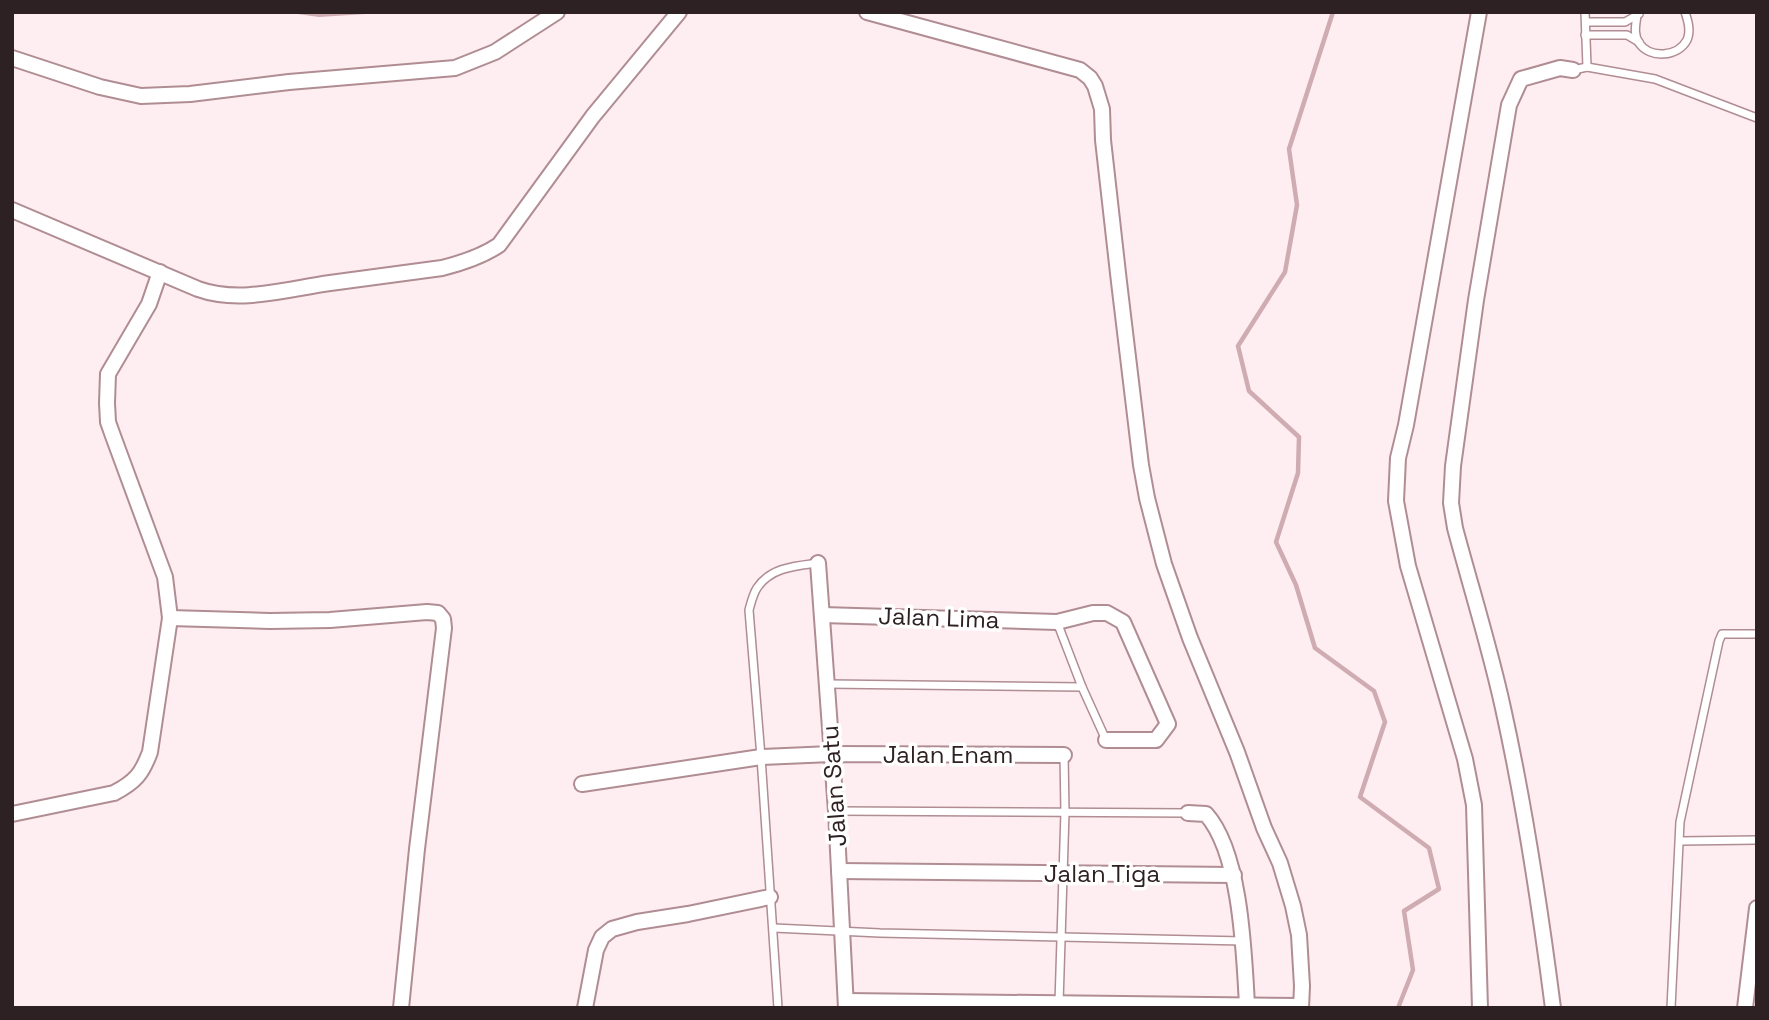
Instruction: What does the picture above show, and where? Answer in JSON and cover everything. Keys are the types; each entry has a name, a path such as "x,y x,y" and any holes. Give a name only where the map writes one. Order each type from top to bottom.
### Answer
{"street":[{"path":"12,58 100,87 141,96 190,94 289,82 455,68 495,52 556,12"},
{"path":"12,211 212,294 229,296 442,268 464,262 499,245 593,116 679,12"},
{"path":"846,1005 1059,1003 1301,1007 1302,986 1299,935 1280,863 1190,638 1164,564 1147,498 1119,282 1102,109 1095,86 1080,70 867,12"},
{"path":"1479,12 1398,458 1396,501 1408,566 1465,759 1474,804 1480,1008"},
{"path":"1553,1008 1521,793 1503,706 1455,528 1451,503 1452,466 1476,300 1509,105 1521,79 1560,68 1580,68"},
{"path":"12,814 114,793 137,778 145,767 150,752 170,618 169,597 162,566 108,422 108,374 149,304 160,272"},
{"name":"Jalan Satu","path":"818,564 836,811 846,1005"},
{"path":"170,618 330,620 427,612 438,613 443,619 443,644 417,849 401,1008"},
{"path":"1057,621 1093,613 1107,613 1124,622 1168,724 1156,740 1106,740"},
{"name":"Jalan Lima","path":"822,615 1057,621"},
{"name":"Jalan Enam","path":"582,784 761,757 831,754 1064,755"},
{"path":"1188,813 1206,814 1214,823 1234,875 1243,941 1247,1005"},
{"name":"Jalan Tiga","path":"839,871 1234,875"},
{"path":"585,1008 596,950 602,937 612,929 770,897"},
{"path":"1745,1008 1757,908"}],"lane":[{"path":"1586,12 1586,35 1580,68 1655,79 1757,118"},
{"path":"1586,35 1628,35 1650,52 1664,55 1678,50 1687,39 1690,25 1685,12"},
{"path":"1586,22 1625,22 1639,14"},
{"path":"1639,14 1635,29 1639,43"},
{"path":"778,1008 749,610 756,589 768,577 785,567 818,564"},
{"path":"1057,621 1106,740"},
{"path":"1671,1008 1680,822 1719,641 1722,634 1757,634"},
{"path":"827,684 1082,687"},
{"path":"1059,1003 1065,813 1064,755"},
{"path":"836,811 1188,813"},
{"path":"1680,841 1757,840"},
{"path":"774,928 1243,941"}],"shaded area":[{"path":"283,12 397,12 319,17"}],"waterway":[{"path":"1333,12 1289,149 1297,205 1285,272 1238,346 1249,391 1299,437 1298,473 1276,542 1296,585 1315,648 1374,691 1385,722 1360,797 1429,848 1439,889 1404,911 1413,970 1398,1008"}]}
